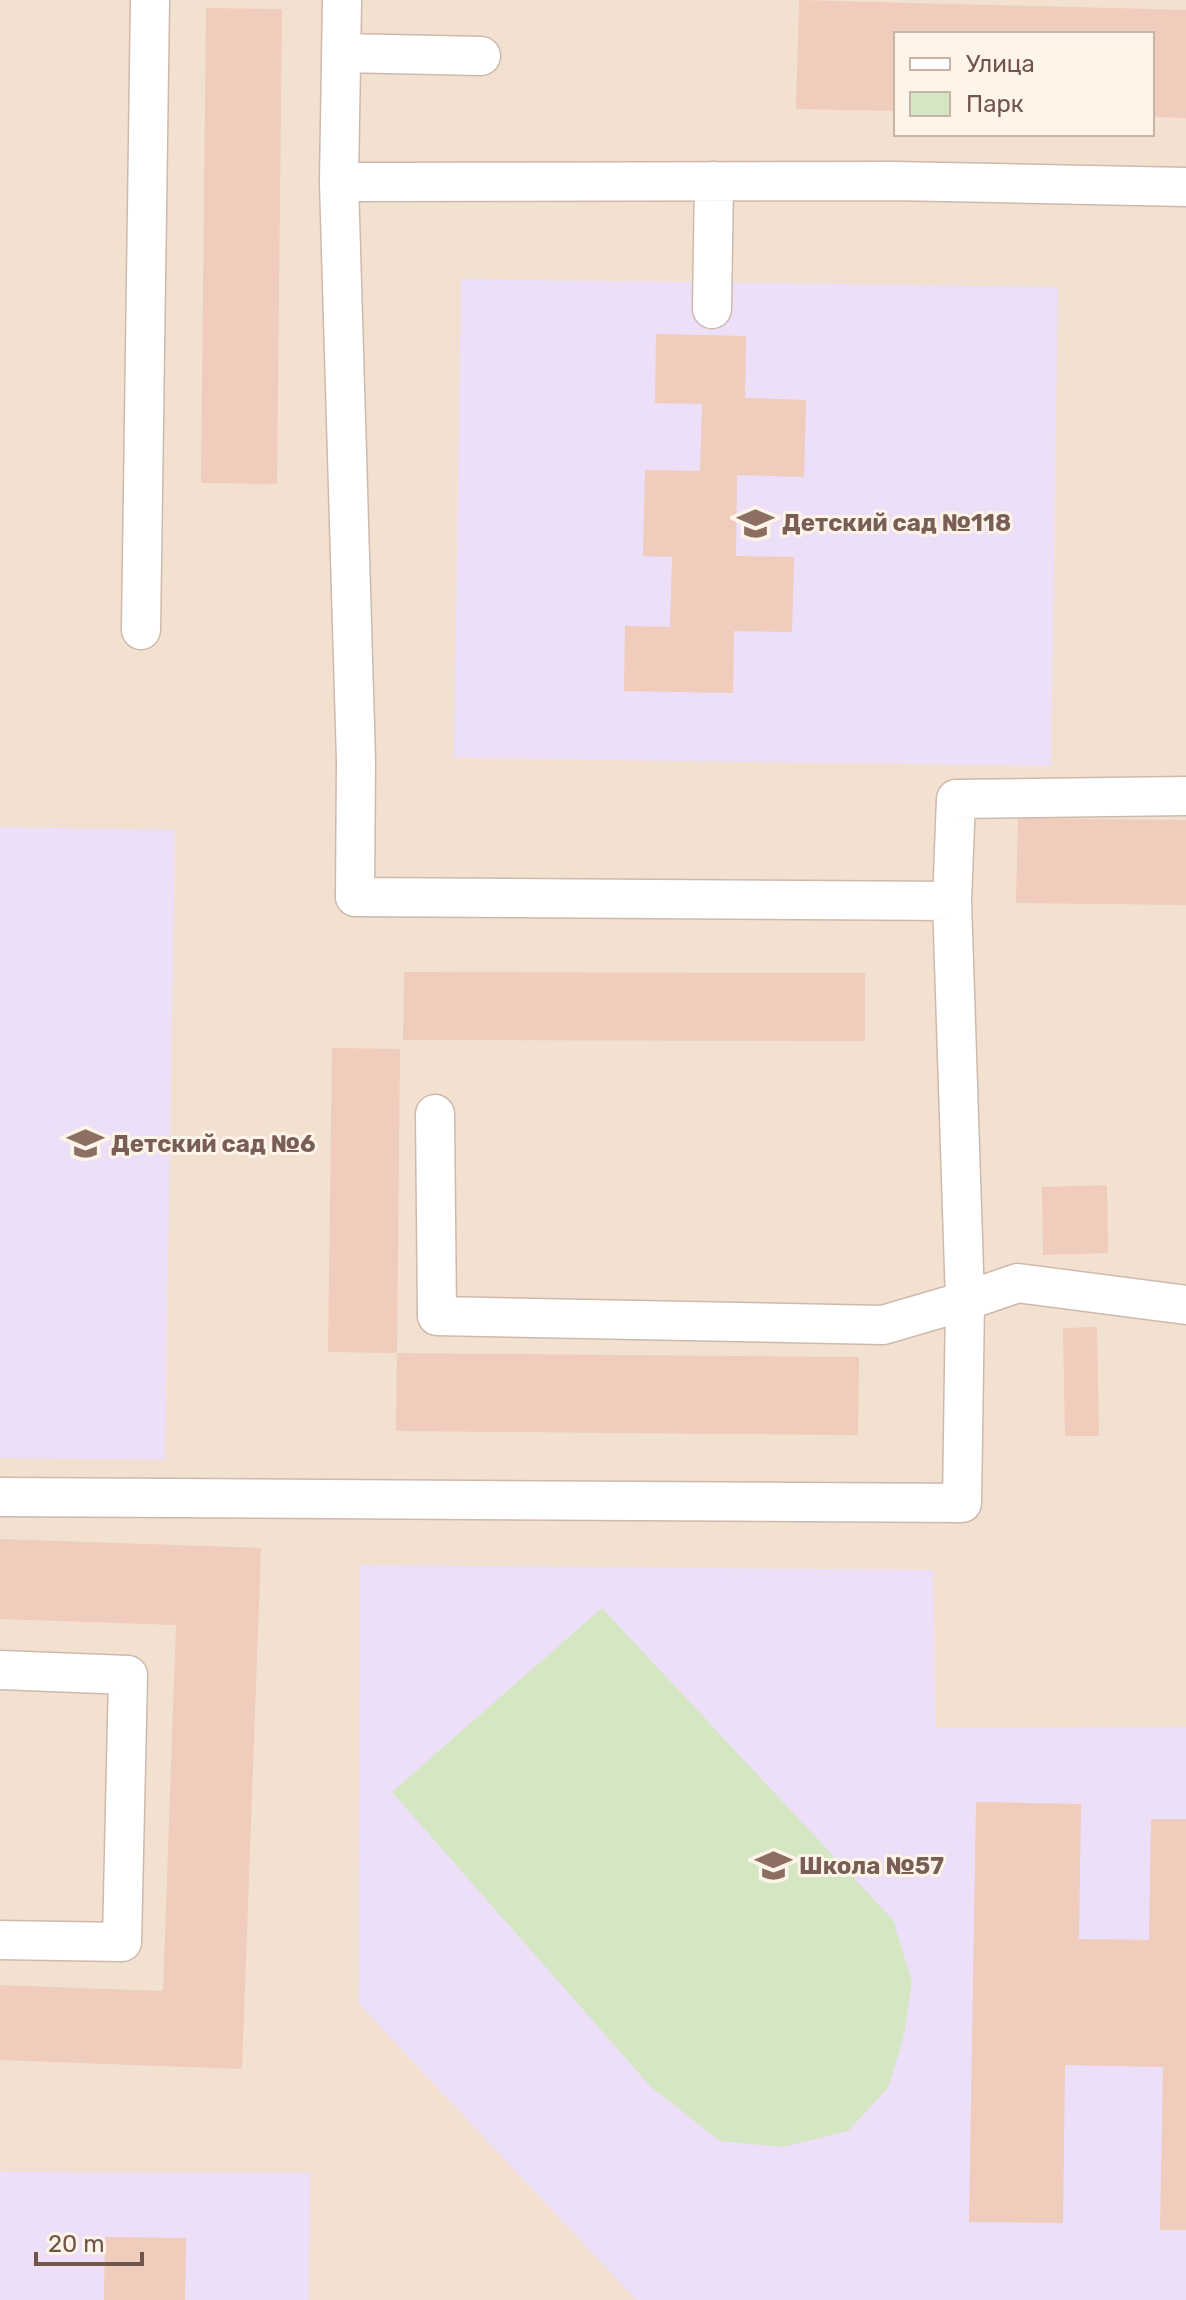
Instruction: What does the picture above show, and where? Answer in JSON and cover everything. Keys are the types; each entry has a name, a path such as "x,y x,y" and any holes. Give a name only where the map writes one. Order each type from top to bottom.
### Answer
{"lane":[{"path":"141,630 150,0"},
{"path":"342,0 339,182 356,761 355,897 952,901"},
{"path":"342,53 481,56"},
{"path":"712,309 714,181"},
{"path":"339,182 894,181 1186,187"},
{"path":"0,1497 962,1503 965,1301 952,901 956,799 1186,796"},
{"path":"435,1114 437,1316 883,1325 1018,1283 1186,1305"},
{"path":"0,1670 128,1675 122,1942 0,1940"}],"shaded area":[{"path":"0,0 1186,0 1186,2300 0,2300"},
{"name":"Детский сад №118","path":"461,279 1058,287 1051,766 454,758"},
{"name":"Детский сад №6","path":"0,827 175,830 165,1460 0,1458"},
{"name":"Школа №57","path":"360,1565 933,1570 936,1728 1186,1727 1186,2300 636,2300 359,2004"},
{"path":"0,2172 310,2173 309,2300 0,2300"}],"green space":[{"path":"602,1608 893,1920 912,1981 904,2035 888,2088 848,2131 782,2147 720,2141 651,2087 392,1792"}],"building":[{"path":"799,0 1186,10 1186,118 1154,117 1154,32 894,32 894,111 796,109"},
{"path":"206,8 282,9 277,484 201,483"},
{"path":"656,334 746,336 745,398 806,400 804,477 737,475 736,556 794,557 792,632 734,631 733,693 624,691 625,626 670,627 672,557 643,556 645,470 700,471 702,404 655,403"},
{"path":"1018,818 1186,820 1186,905 1016,903"},
{"path":"404,972 865,973 865,1041 403,1040"},
{"path":"332,1048 400,1049 397,1353 328,1352"},
{"path":"1107,1185 1108,1253 1043,1255 1042,1187"},
{"path":"1097,1327 1099,1436 1065,1436 1063,1328"},
{"path":"397,1353 859,1357 858,1435 396,1431"},
{"path":"0,1539 261,1548 242,2069 0,2060 0,1985 163,1991 176,1625 0,1619"},
{"path":"976,1802 1081,1804 1079,1939 1149,1940 1151,1819 1186,1819 1186,2230 1160,2230 1163,2067 1065,2065 1063,2223 969,2222"},
{"path":"105,2237 186,2238 185,2300 104,2300"}],"place":[{"name":"Детский сад №118","path":"756,523"},
{"name":"Детский сад №6","path":"85,1144"},
{"name":"Школа №57","path":"773,1866"}]}
